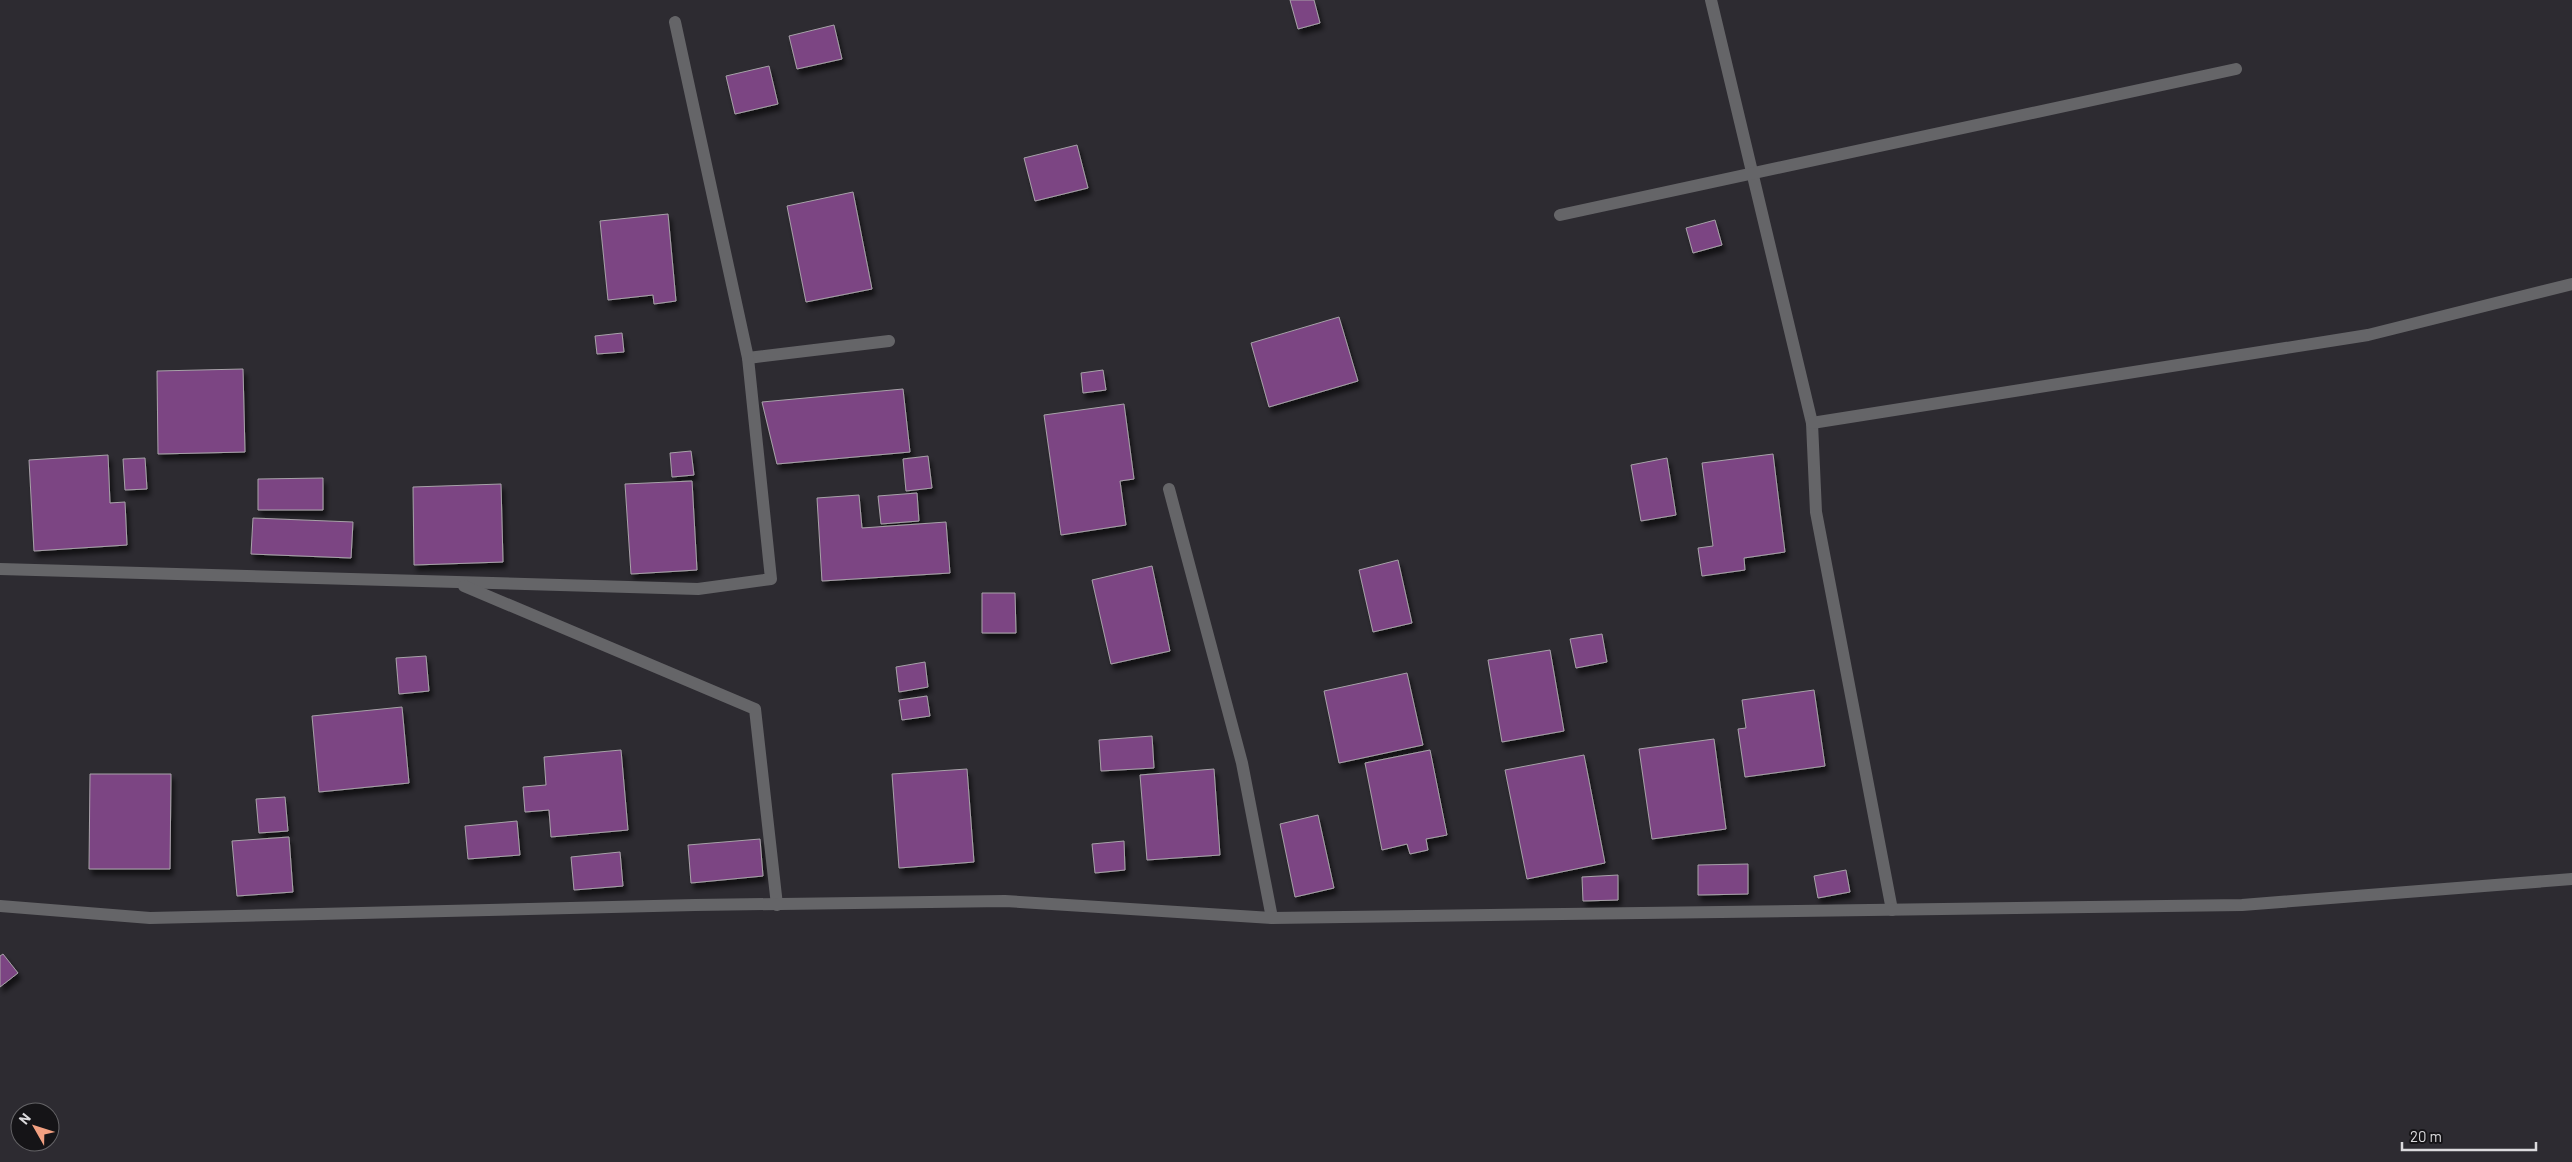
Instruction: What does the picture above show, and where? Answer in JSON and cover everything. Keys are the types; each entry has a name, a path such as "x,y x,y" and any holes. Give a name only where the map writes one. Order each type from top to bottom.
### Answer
{"street":[{"path":"1711,0 1812,423 1816,512 1892,910"},
{"path":"0,569 402,579 457,584 698,589 771,579 748,358 675,22"},
{"path":"1560,215 2236,69"},
{"path":"1812,423 2368,335 2572,284"},
{"path":"748,358 889,341"},
{"path":"1168,489 1242,763 1272,918"},
{"path":"457,584 755,709 777,905"},
{"path":"0,906 150,918 695,905 1005,901 1272,918 2242,905 2572,879"}],"building":[{"path":"1290,0 1314,0 1320,23 1298,29"},
{"path":"834,25 842,59 797,69 789,36"},
{"path":"769,66 778,104 735,114 726,76"},
{"path":"1077,145 1088,188 1035,201 1024,158"},
{"path":"853,192 872,289 806,302 787,206"},
{"path":"668,214 676,301 654,304 653,295 608,300 600,221"},
{"path":"1715,220 1722,245 1693,253 1686,228"},
{"path":"1339,317 1358,381 1269,407 1251,343"},
{"path":"622,333 624,352 597,354 595,336"},
{"path":"243,369 245,452 158,454 157,371"},
{"path":"1103,370 1106,390 1083,393 1081,373"},
{"path":"903,389 910,452 777,464 762,402"},
{"path":"1124,404 1134,479 1120,481 1126,525 1061,535 1044,415"},
{"path":"691,451 694,475 672,477 670,453"},
{"path":"1773,454 1785,552 1744,558 1745,570 1702,576 1698,548 1713,546 1702,463"},
{"path":"108,455 110,503 125,502 127,545 34,551 29,460"},
{"path":"928,456 932,488 906,491 903,459"},
{"path":"145,458 147,489 125,490 123,459"},
{"path":"1667,458 1676,515 1641,521 1631,465"},
{"path":"323,478 323,510 258,510 258,479"},
{"path":"692,481 697,570 631,574 625,484"},
{"path":"501,484 503,562 414,565 413,487"},
{"path":"917,493 919,521 881,524 878,496"},
{"path":"859,495 862,528 946,522 950,573 822,581 817,498"},
{"path":"253,518 353,522 351,558 251,554"},
{"path":"1398,560 1412,623 1373,632 1359,570"},
{"path":"1152,566 1170,651 1111,664 1092,580"},
{"path":"982,593 1015,593 1016,633 982,633"},
{"path":"1602,634 1607,662 1576,668 1570,639"},
{"path":"1550,650 1564,731 1502,742 1488,660"},
{"path":"426,656 429,691 399,694 396,658"},
{"path":"925,662 928,687 899,692 896,667"},
{"path":"1407,673 1423,745 1339,763 1324,691"},
{"path":"1814,690 1825,766 1745,777 1738,729 1746,728 1742,700"},
{"path":"927,696 930,716 902,720 899,700"},
{"path":"402,707 409,783 319,792 312,716"},
{"path":"1152,736 1154,768 1101,771 1099,740"},
{"path":"1714,739 1726,829 1652,839 1639,749"},
{"path":"621,750 628,830 551,837 549,810 525,812 523,787 546,785 544,757"},
{"path":"1430,750 1447,835 1426,839 1428,850 1410,854 1407,844 1382,850 1365,763"},
{"path":"1584,755 1605,863 1527,879 1505,770"},
{"path":"967,769 974,862 899,868 892,774"},
{"path":"1214,769 1220,855 1147,860 1140,775"},
{"path":"90,774 171,774 170,869 89,869"},
{"path":"285,797 288,831 259,833 256,799"},
{"path":"1318,815 1334,888 1295,897 1280,824"},
{"path":"517,821 520,855 468,859 465,826"},
{"path":"289,837 293,892 237,896 232,841"},
{"path":"760,839 763,876 691,883 688,845"},
{"path":"1124,841 1125,870 1095,873 1092,844"},
{"path":"620,852 623,886 574,890 571,857"},
{"path":"1748,864 1748,894 1698,895 1698,865"},
{"path":"1846,870 1850,892 1818,898 1814,876"},
{"path":"1618,875 1618,900 1583,901 1582,877"},
{"path":"3,954 18,973 0,987 0,956"}]}
